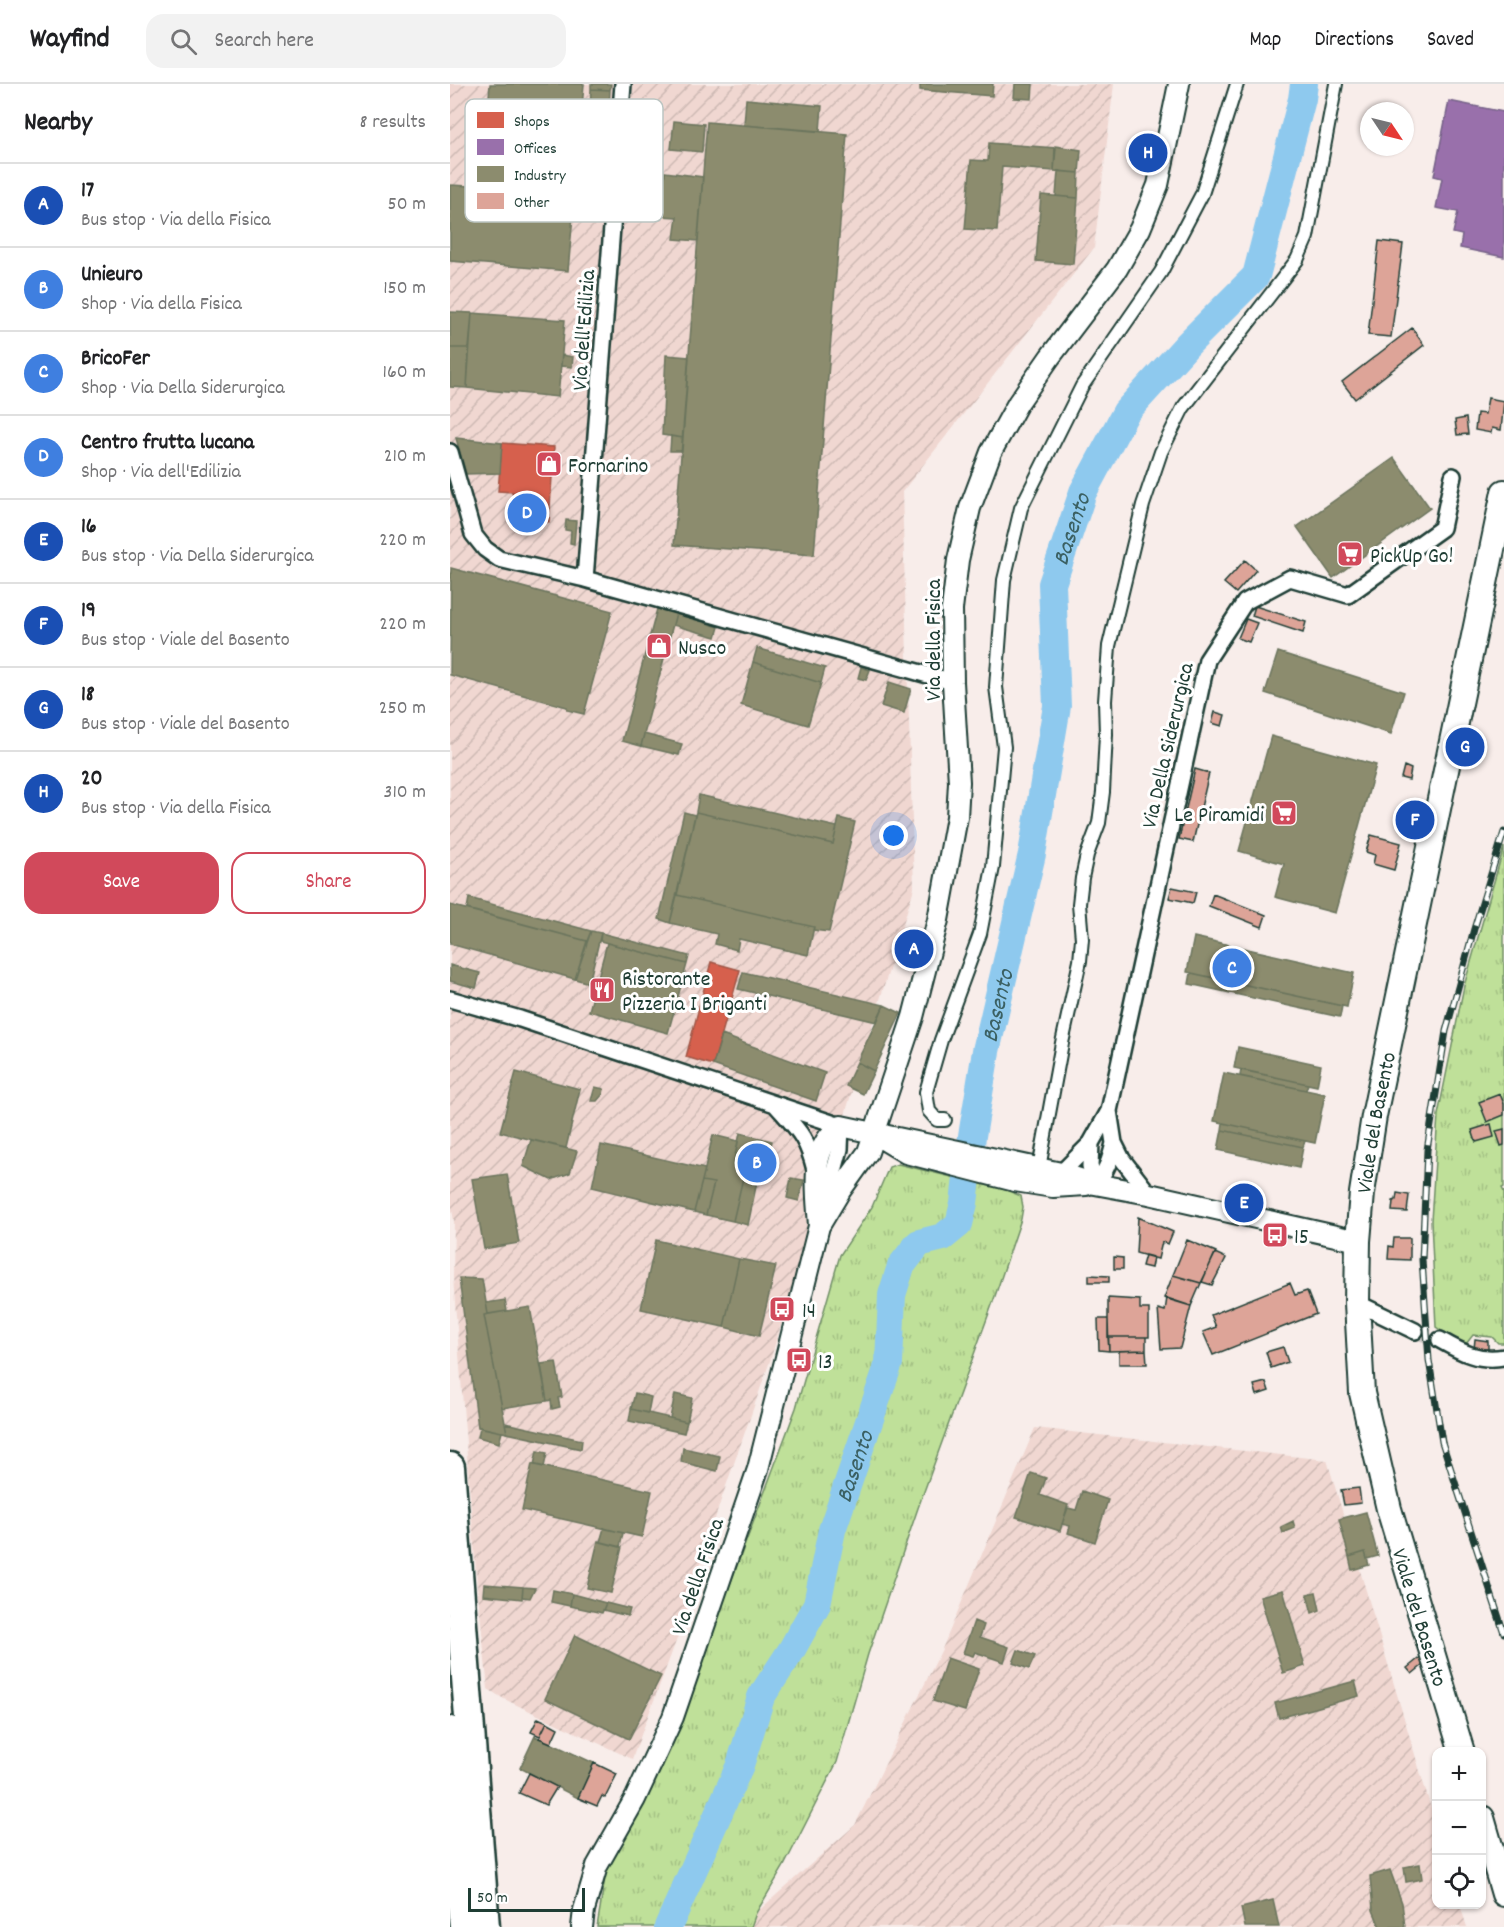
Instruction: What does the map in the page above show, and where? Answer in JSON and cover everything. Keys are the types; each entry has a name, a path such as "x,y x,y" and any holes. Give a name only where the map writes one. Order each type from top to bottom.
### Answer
{"highway":[{"path":"450,1467 485,1927"},
{"path":"450,1731 456,1843 465,1927"}],"main road":[{"name":"Viale del Basento","path":"1460,1747 1389,1509 1364,1405 1357,1303 1358,1241 1362,1193 1374,1116 1504,492"},
{"path":"1486,1832 1504,1894"}],"street":[{"name":"Via dell'Edilizia","path":"622,99 623,84"},
{"name":"Via della Fisica","path":"582,1927 584,1910 597,1866 635,1799 673,1717 754,1481 819,1226 840,1191 868,1152 924,978 949,866 957,817 959,782 952,634 954,585 962,536 979,480 995,445 1023,395 1117,269 1140,229 1158,185 1179,84"},
{"path":"945,1120 937,1120 928,1111 926,1092 941,1040 980,934 993,867 1004,747 996,687 1004,580 1021,508 1082,386 1161,272 1202,194 1236,84"},
{"path":"1040,1168 1062,1043 1080,961 1082,939 1079,904 1087,855 1099,823 1103,792 1109,646 1143,505 1161,452 1183,408 1297,260 1304,246 1317,193 1336,84"},
{"name":"Via dell'Edilizia","path":"585,579 612,222"},
{"path":"450,453 473,534 485,549 499,559 585,579 953,682"},
{"name":"Via Della Siderurgica","path":"1061,1173 1091,1143 1109,1111 1207,660 1245,602 1290,578 1348,596 1442,528 1453,476"},
{"path":"450,999 520,1019 776,1105 908,1146 1016,1173 1053,1187 1095,1184"},
{"path":"776,1105 804,1136 816,1171"},
{"name":"Via Della Siderurgica","path":"1109,1111 1114,1143 1122,1159 1149,1194"},
{"path":"819,1226 840,1149 841,1126"},
{"name":"Via della Fisica","path":"819,1226 816,1171 824,1143 830,1133 841,1126"},
{"path":"1091,1143 1090,1166 1095,1184"},
{"name":"Via Della Siderurgica","path":"1095,1184 1105,1173 1114,1143"},
{"path":"1016,1173 1040,1168 1095,1184 1358,1241"},
{"path":"1357,1303 1415,1331"},
{"path":"1440,1340 1472,1356 1494,1359 1504,1357"}],"shaded area":[{"path":"450,84 1114,84 1094,248 902,492 914,888 770,1361 720,1503 681,1628 632,1759 504,1699 488,1689 477,1584 453,1277 454,1221 450,1198"},
{"path":"1035,1428 1327,1460 1432,1812 1432,1909 1461,1909 1467,1927 751,1927 756,1913 855,1825 942,1649"}],"green space":[{"path":"1504,847 1504,1187 1502,1188 1504,1192 1504,1343 1498,1343 1492,1337 1473,1335 1466,1344 1436,1327 1431,1221 1438,1115 1464,986"},
{"path":"898,1164 1006,1190 1021,1196 1023,1207 993,1302 868,1654 837,1762 784,1866 756,1913 751,1927 597,1927 606,1872 668,1750 796,1408 840,1255 872,1207 889,1167"}],"building: Shops":[{"path":"502,443 554,447 549,522 511,519 513,492 498,491"},
{"path":"711,962 740,970 713,1065 686,1057"}],"building: Offices":[{"path":"1449,101 1504,112 1504,257 1460,248 1462,235 1453,233 1458,212 1436,208 1442,178 1434,176"}],"building: Industry":[{"path":"490,84 584,84 583,99 489,99"},
{"path":"591,84 611,84 610,90 591,89"},
{"path":"920,84 993,84 992,96 920,90"},
{"path":"1015,84 1033,84 1032,99 1014,98"},
{"path":"591,89 610,90 610,99 591,99"},
{"path":"746,99 822,106 820,131 744,125"},
{"path":"674,121 704,124 702,152 671,149"},
{"path":"707,122 847,134 814,555 674,545"},
{"path":"989,143 1056,148 1054,171 1002,167 997,231 965,229 971,160 988,161"},
{"path":"1055,146 1081,150 1079,173 1054,171"},
{"path":"1058,171 1079,173 1078,198 1056,196"},
{"path":"663,172 665,172 663,196"},
{"path":"665,172 703,177 698,241 674,239 677,217 663,216"},
{"path":"450,185 465,186 465,222 572,222 568,271 450,261"},
{"path":"1041,195 1078,198 1073,264 1036,261"},
{"path":"450,312 472,313 469,348 450,348"},
{"path":"472,313 565,320 558,397 467,388"},
{"path":"450,348 469,348 467,388 450,387"},
{"path":"562,355 573,357 572,367 561,366"},
{"path":"666,355 689,357 683,438 662,435"},
{"path":"671,436 683,438 682,451 670,451"},
{"path":"456,438 502,443 500,473 466,474"},
{"path":"1394,458 1430,508 1333,578 1297,527"},
{"path":"566,520 576,521 574,544 570,543 571,531 565,530"},
{"path":"451,568 612,611 584,714 567,710 567,707 450,675"},
{"path":"657,609 676,613 641,746 622,741"},
{"path":"676,613 719,627 716,637 673,625"},
{"path":"757,648 825,668 821,683 753,662"},
{"path":"1278,652 1404,692 1391,734 1265,693"},
{"path":"753,662 821,683 808,725 741,705"},
{"path":"861,667 870,670 866,680 858,678"},
{"path":"889,682 911,689 904,713 881,706"},
{"path":"644,734 682,744 679,755 641,746"},
{"path":"1271,736 1376,765 1335,913 1275,897 1284,864 1239,851"},
{"path":"699,795 837,827 833,844 696,812"},
{"path":"684,812 695,815 670,923 659,919"},
{"path":"696,812 833,844 839,818 855,822 829,932 813,930 814,927 677,895"},
{"path":"677,895 814,927 808,955 739,939 737,950 715,944 717,934 670,923"},
{"path":"469,898 591,931 587,941 467,909"},
{"path":"450,905 587,941 575,979 450,944"},
{"path":"591,931 601,933 589,983 575,979"},
{"path":"601,933 689,956 687,964 600,941"},
{"path":"1194,937 1354,973 1347,1007 1187,972"},
{"path":"607,943 687,964 668,1033 589,1011"},
{"path":"450,965 480,973 476,988 450,981"},
{"path":"743,972 884,1005 877,1022 738,989"},
{"path":"1191,973 1342,1006 1340,1017 1189,984"},
{"path":"884,1005 901,1013 874,1071 857,1062"},
{"path":"722,1035 825,1073 816,1101 713,1065"},
{"path":"1238,1047 1321,1065 1317,1086 1234,1068"},
{"path":"857,1062 874,1071 863,1094 846,1086"},
{"path":"1241,1070 1308,1084 1306,1090 1240,1076"},
{"path":"516,1072 580,1089 566,1148 500,1132"},
{"path":"1224,1073 1325,1094 1315,1143 1214,1121"},
{"path":"595,1087 604,1089 603,1094 597,1101 591,1101"},
{"path":"1223,1123 1305,1141 1303,1147 1222,1130"},
{"path":"1222,1130 1303,1147 1299,1168 1218,1150"},
{"path":"740,1133 772,1141 764,1174 733,1166"},
{"path":"713,1135 738,1141 733,1166 745,1169 733,1221 706,1215 714,1183 702,1181"},
{"path":"531,1140 577,1151 570,1173 551,1180 523,1166"},
{"path":"601,1145 705,1169 694,1212 592,1187"},
{"path":"745,1169 759,1172 748,1225 733,1221"},
{"path":"507,1174 519,1243 484,1249 472,1179"},
{"path":"791,1178 804,1180 799,1201 787,1198"},
{"path":"702,1181 714,1183 706,1215 694,1212"},
{"path":"656,1240 739,1259 724,1327 641,1309"},
{"path":"739,1259 776,1266 759,1336 724,1327"},
{"path":"459,1278 482,1279 488,1314 484,1315 507,1433 478,1427"},
{"path":"505,1300 507,1311 488,1314 486,1303"},
{"path":"530,1307 547,1401 502,1408 484,1315"},
{"path":"556,1362 562,1397 558,1398 560,1407 552,1409 551,1400 547,1401 541,1364"},
{"path":"635,1393 651,1397 648,1413 631,1409"},
{"path":"675,1394 692,1398 687,1422 670,1418"},
{"path":"631,1409 687,1422 684,1433 629,1421"},
{"path":"505,1423 582,1440 581,1449 507,1433"},
{"path":"480,1427 502,1432 499,1443 478,1437"},
{"path":"683,1448 720,1456 717,1471 681,1462"},
{"path":"537,1451 547,1453 544,1467 534,1465"},
{"path":"532,1464 652,1491 642,1537 522,1510"},
{"path":"1031,1473 1046,1478 1040,1495 1068,1505 1060,1531 1016,1517"},
{"path":"1082,1491 1108,1500 1095,1542 1068,1533 1070,1526 1062,1524 1068,1508 1076,1510"},
{"path":"1366,1512 1378,1556 1367,1559 1365,1552 1349,1557 1339,1519"},
{"path":"1293,1521 1295,1528 1283,1533 1281,1527"},
{"path":"604,1528 623,1533 620,1547 600,1542"},
{"path":"598,1541 622,1547 611,1593 587,1588"},
{"path":"1365,1552 1369,1565 1352,1570 1349,1557"},
{"path":"484,1584 523,1587 522,1599 483,1595"},
{"path":"523,1587 535,1588 530,1598 522,1597"},
{"path":"553,1590 572,1594 570,1606 551,1602"},
{"path":"1283,1590 1305,1666 1283,1673 1260,1596"},
{"path":"1316,1592 1320,1610 1312,1613 1307,1594"},
{"path":"572,1594 606,1603 602,1613 570,1606"},
{"path":"606,1603 630,1609 628,1616 603,1610"},
{"path":"974,1621 984,1625 980,1637 1009,1647 1004,1662 975,1652 973,1656 963,1653"},
{"path":"575,1635 661,1676 629,1739 545,1699"},
{"path":"1018,1650 1035,1656 1029,1669 1013,1663"},
{"path":"947,1658 979,1669 965,1711 933,1701"},
{"path":"1355,1681 1359,1696 1279,1718 1275,1703"},
{"path":"535,1736 594,1763 578,1798 520,1768"},
{"path":"1420,1864 1422,1879 1406,1882 1404,1867"},
{"path":"1390,1870 1402,1903 1405,1927 1380,1927 1373,1910 1370,1876"},
{"path":"1273,1900 1279,1927 1245,1927 1241,1908"}],"building: Other":[{"path":"1379,241 1403,244 1391,337 1368,335"},
{"path":"1412,328 1424,345 1355,399 1342,382"},
{"path":"1488,398 1504,401 1501,430 1492,428 1491,433 1475,430 1477,413 1485,414"},
{"path":"1466,418 1468,434 1457,435 1455,420"},
{"path":"1245,560 1256,570 1236,593 1224,583"},
{"path":"1255,606 1306,622 1303,633 1252,616"},
{"path":"1246,619 1257,623 1249,642 1238,638"},
{"path":"1215,712 1225,715 1222,726 1212,723"},
{"path":"1404,766 1411,769 1409,780 1401,778"},
{"path":"1195,769 1209,773 1193,842 1179,839"},
{"path":"1371,835 1401,843 1394,870 1373,864 1375,855 1366,852"},
{"path":"1172,887 1196,892 1193,903 1169,898"},
{"path":"1213,894 1266,915 1262,927 1209,906"},
{"path":"1500,1094 1504,1104 1504,1115 1487,1122 1479,1102"},
{"path":"1491,1124 1494,1137 1476,1142 1472,1130"},
{"path":"1504,1129 1504,1145 1501,1146 1496,1131"},
{"path":"1397,1193 1409,1195 1407,1212 1392,1211"},
{"path":"1138,1217 1173,1232 1168,1244 1162,1242 1158,1259 1136,1253"},
{"path":"1394,1238 1410,1238 1410,1260 1388,1259 1389,1246 1393,1247"},
{"path":"1187,1240 1216,1252 1201,1283 1173,1275"},
{"path":"1215,1253 1226,1258 1212,1285 1202,1282"},
{"path":"1145,1255 1153,1257 1151,1268 1142,1266"},
{"path":"1114,1257 1123,1258 1123,1269 1114,1269"},
{"path":"1089,1275 1109,1276 1109,1282 1089,1282"},
{"path":"1173,1275 1201,1283 1191,1306 1164,1298"},
{"path":"1290,1283 1295,1295 1307,1291 1316,1314 1213,1355 1203,1332 1216,1327 1211,1315"},
{"path":"1108,1298 1140,1300 1140,1309 1149,1309 1149,1337 1108,1337"},
{"path":"1167,1298 1191,1306 1180,1348 1161,1349 1158,1309 1165,1311"},
{"path":"1098,1319 1108,1319 1109,1351 1099,1350"},
{"path":"1108,1337 1146,1337 1146,1350 1109,1351"},
{"path":"1475,1339 1488,1341 1488,1350 1474,1349"},
{"path":"1283,1347 1288,1362 1271,1368 1266,1352"},
{"path":"1146,1350 1147,1364 1119,1364 1119,1351"},
{"path":"1266,1382 1269,1391 1257,1395 1254,1385"},
{"path":"1359,1488 1361,1503 1344,1505 1341,1490"},
{"path":"1423,1655 1428,1661 1412,1674 1407,1668"},
{"path":"538,1718 547,1722 540,1736 531,1732"},
{"path":"547,1722 558,1728 551,1743 539,1738"},
{"path":"594,1763 617,1774 605,1798 602,1796 597,1806 578,1798"},
{"path":"529,1773 557,1787 546,1805 519,1793"}],"waterway":[{"name":"Basento","path":"668,1927 740,1765 761,1697 791,1651 817,1604 832,1530 889,1363 892,1295 901,1266 919,1243 943,1237 959,1224 986,1051 1032,854 1057,706 1052,584 1083,492 1126,412 1188,344 1256,276 1304,84"}],"tunnel":[{"path":"1415,1331 1440,1340"}],"railway":[{"path":"1504,832 1446,1031 1427,1150 1422,1260 1429,1360 1442,1442 1504,1633"}],"place":[{"name":"20","path":"1148,153"},
{"name":"Fornarino","path":"549,464"},
{"name":"Centro frutta lucana","path":"527,513"},
{"name":"PickUp Go!","path":"1350,554"},
{"name":"Nusco","path":"659,646"},
{"name":"18","path":"1465,747"},
{"name":"Le Piramidi","path":"1284,813"},
{"name":"19","path":"1415,820"},
{"name":"17","path":"914,949"},
{"name":"BricoFer","path":"1232,968"},
{"name":"Ristorante Pizzeria I Briganti","path":"602,990"},
{"name":"Unieuro","path":"757,1163"},
{"name":"16","path":"1244,1203"},
{"name":"15","path":"1275,1235"},
{"name":"14","path":"782,1309"},
{"name":"13","path":"799,1360"}]}
